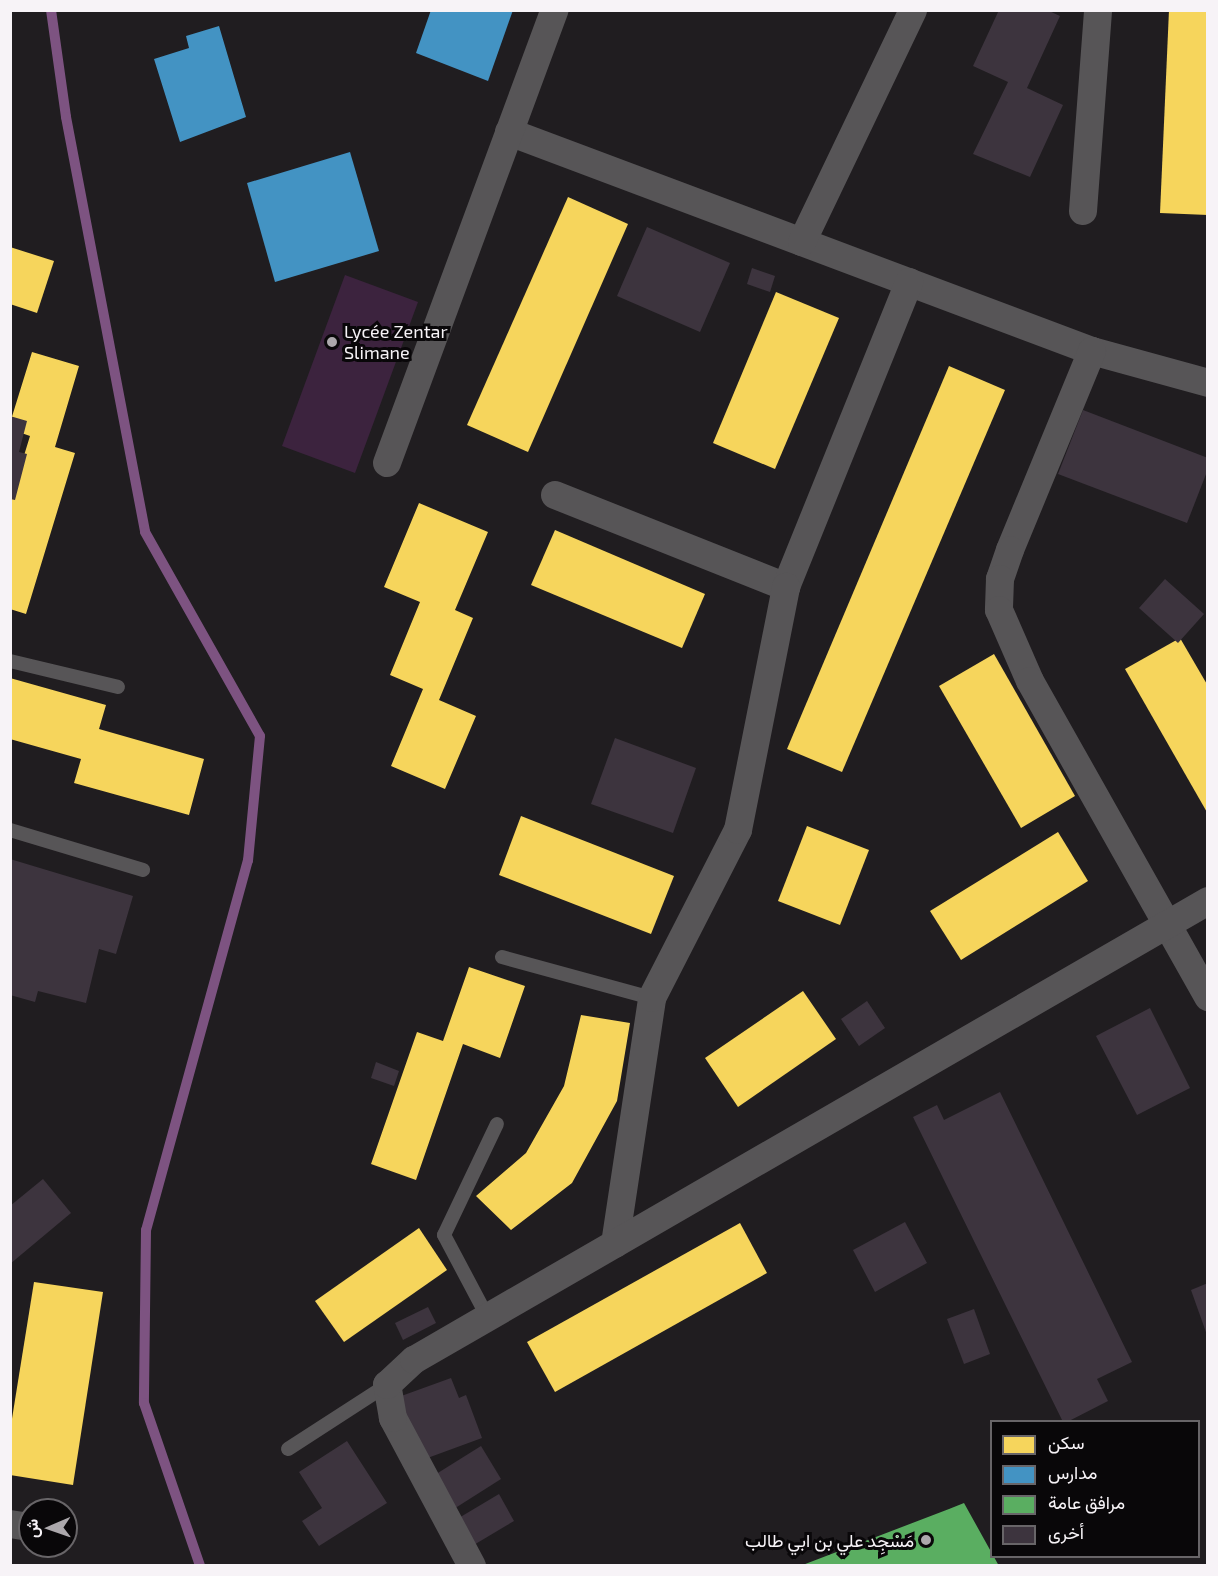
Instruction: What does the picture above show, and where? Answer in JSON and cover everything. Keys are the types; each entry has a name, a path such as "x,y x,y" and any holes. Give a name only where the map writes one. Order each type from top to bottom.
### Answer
{"street":[{"path":"387,463 555,10"},
{"path":"802,242 913,10"},
{"path":"1083,211 1098,10"},
{"path":"510,132 1092,351 1208,384"},
{"path":"615,1244 652,998 738,830 786,587 909,282"},
{"path":"1092,351 1010,550 1000,579 999,610 1030,681 1165,926 1208,997"},
{"path":"555,495 786,587"},
{"path":"471,1566 393,1418 387,1385 414,1360 1208,901"}],"lane":[{"path":"10,661 118,687"},
{"path":"10,830 143,870"},
{"path":"502,957 652,998"},
{"path":"488,1318 444,1235 497,1124"},
{"path":"288,1449 387,1385"}],"shaded area":[{"path":"345,275 418,302 355,473 282,446"}],"building: سكن":[{"path":"1169,10 1208,10 1208,215 1160,213"},
{"path":"568,197 628,224 528,452 467,425"},
{"path":"10,247 54,261 37,313 10,304"},
{"path":"776,292 839,318 775,469 713,443"},
{"path":"32,352 79,366 55,447 75,453 26,614 10,609 10,501 30,436 10,429 10,423"},
{"path":"949,366 1005,390 842,772 787,749"},
{"path":"419,503 488,532 455,610 473,618 439,700 476,716 445,789 391,766 423,689 390,675 420,602 384,587"},
{"path":"555,530 705,594 682,648 531,585"},
{"path":"1180,638 1208,686 1208,814 1125,669"},
{"path":"994,654 1075,796 1021,828 939,686"},
{"path":"10,678 106,705 99,729 204,759 189,815 74,783 81,759 10,739"},
{"path":"521,816 674,876 651,934 499,875"},
{"path":"807,826 869,850 840,925 778,901"},
{"path":"1058,832 1088,881 961,960 930,911"},
{"path":"469,967 525,986 500,1058 463,1044 416,1180 371,1164 417,1032 443,1041"},
{"path":"803,991 836,1039 738,1107 705,1058"},
{"path":"581,1015 630,1023 617,1101 572,1183 511,1230 476,1196 526,1153 564,1086"},
{"path":"740,1223 767,1273 555,1392 527,1342"},
{"path":"419,1228 447,1270 344,1342 315,1301"},
{"path":"34,1282 103,1292 73,1485 10,1475 10,1431"}],"building: مدارس":[{"path":"431,10 513,10 488,81 416,53"},
{"path":"219,26 246,117 180,142 154,59 189,48 186,36"},
{"path":"350,152 379,251 275,282 247,183"}],"building: مرافق عامة":[{"name":"مَسْجِد علي بن ابي طالب","path":"964,1503 990,1550 990,1558 995,1558 999,1566 800,1566"}],"building: أخرى":[{"path":"999,10 1047,10 1060,16 1027,88 1063,105 1030,177 973,154 1008,82 973,66"},
{"path":"647,227 730,263 700,332 617,296"},
{"path":"752,268 775,276 770,292 747,284"},
{"path":"1083,410 1208,458 1208,469 1187,523 1058,474"},
{"path":"10,416 27,421 19,452 27,454 15,500 10,499"},
{"path":"1165,579 1204,614 1178,643 1139,608"},
{"path":"615,738 696,768 673,833 591,804"},
{"path":"10,859 133,896 116,954 99,949 86,1003 38,991 35,1002 10,995"},
{"path":"867,1001 885,1028 859,1046 841,1019"},
{"path":"1150,1008 1190,1088 1137,1115 1096,1036"},
{"path":"376,1062 399,1071 394,1086 371,1078"},
{"path":"1000,1092 1132,1362 1097,1379 1108,1401 1071,1420 1062,1420 913,1117 937,1105 944,1120"},
{"path":"43,1179 71,1213 10,1264 10,1206"},
{"path":"905,1222 927,1263 875,1292 853,1250"},
{"path":"1208,1283 1208,1335 1207,1335 1191,1290"},
{"path":"428,1307 436,1323 403,1340 395,1323"},
{"path":"974,1309 990,1354 964,1364 947,1319"},
{"path":"451,1378 459,1398 466,1395 482,1438 403,1467 393,1399"},
{"path":"347,1441 387,1503 319,1546 302,1521 322,1508 299,1472"},
{"path":"481,1446 501,1479 438,1519 417,1486"},
{"path":"499,1494 514,1521 462,1552 447,1525"}],"waterway":[{"path":"51,10 66,117 145,532 260,736 248,860 146,1230 144,1403 200,1566"}],"place":[{"name":"Lycée Zentar Slimane","path":"332,342"},
{"name":"مَسْجِد علي بن ابي طالب","path":"926,1540"}]}
